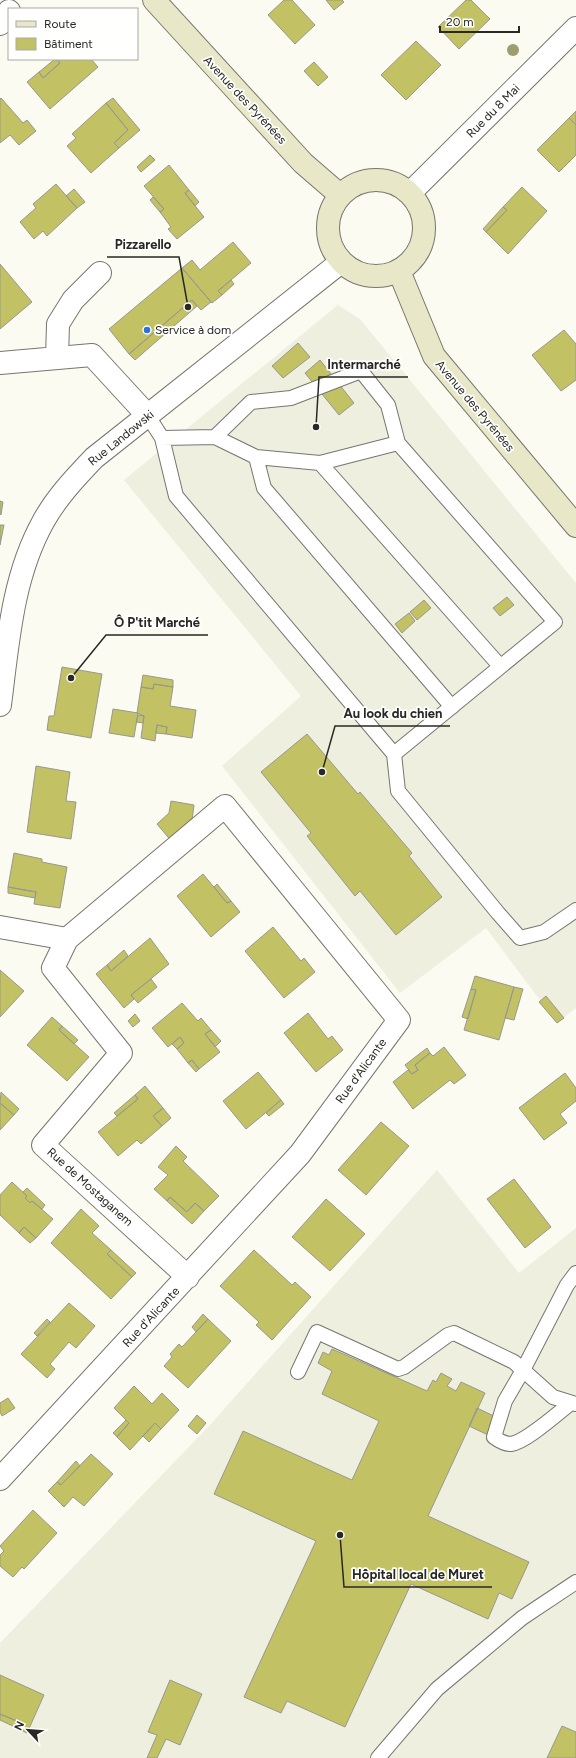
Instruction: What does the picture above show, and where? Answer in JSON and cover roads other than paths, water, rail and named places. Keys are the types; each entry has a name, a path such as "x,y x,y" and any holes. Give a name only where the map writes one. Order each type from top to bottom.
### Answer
{"main road":[{"name":"Avenue des Pyrénées","path":"154,0 303,163 340,195"},
{"path":"382,179 397,184 410,193 419,205 424,219 424,234 420,249 412,262 399,271 385,276 369,276 354,272 341,262 331,247 327,229 330,211 340,195 352,185 359,182 382,179"},
{"name":"Avenue des Pyrénées","path":"399,271 434,356 576,526"}],"street":[{"path":"0,24 8,13"},
{"name":"Rue du 8 Mai","path":"410,193 576,28"},
{"name":"Rue Landowski","path":"0,705 6,608 24,562 43,522 65,489 94,458 341,262"},
{"path":"56,358 58,324 73,300 100,273"},
{"path":"0,363 92,355 148,416"},
{"name":"Rue d'Alicante","path":"0,1479 300,1154 399,1020 225,806 67,939"},
{"path":"0,927 67,939"},
{"name":"Rue de Mostaganem","path":"67,939 53,968 121,1053 43,1145 188,1277"}],"lane":[{"path":"215,437 251,402 291,398 361,371 388,405 398,443 555,622 394,754"},
{"path":"148,416 162,438 176,496 394,754 398,791 498,913 520,938 544,932 576,910"},
{"path":"162,438 215,437 256,457 320,463 398,443"},
{"path":"256,457 264,488 452,707"},
{"path":"320,463 500,666"},
{"path":"573,1404 527,1437 511,1444 499,1441 494,1437 505,1401 523,1370 567,1285 576,1273"},
{"path":"298,1372 317,1332 398,1369 404,1367 448,1335 454,1333 514,1362 553,1397 573,1404"},
{"path":"378,1758 437,1689 522,1618 576,1582"}],"place":[{"name":"Pizzarello","path":"188,307"},
{"name":"Service à dom","path":"147,330"},
{"name":"Intermarché","path":"316,427"},
{"name":"Ô P'tit Marché","path":"71,678"},
{"name":"Au look du chien","path":"322,772"},
{"name":"Hôpital local de Muret","path":"340,1535"}]}
